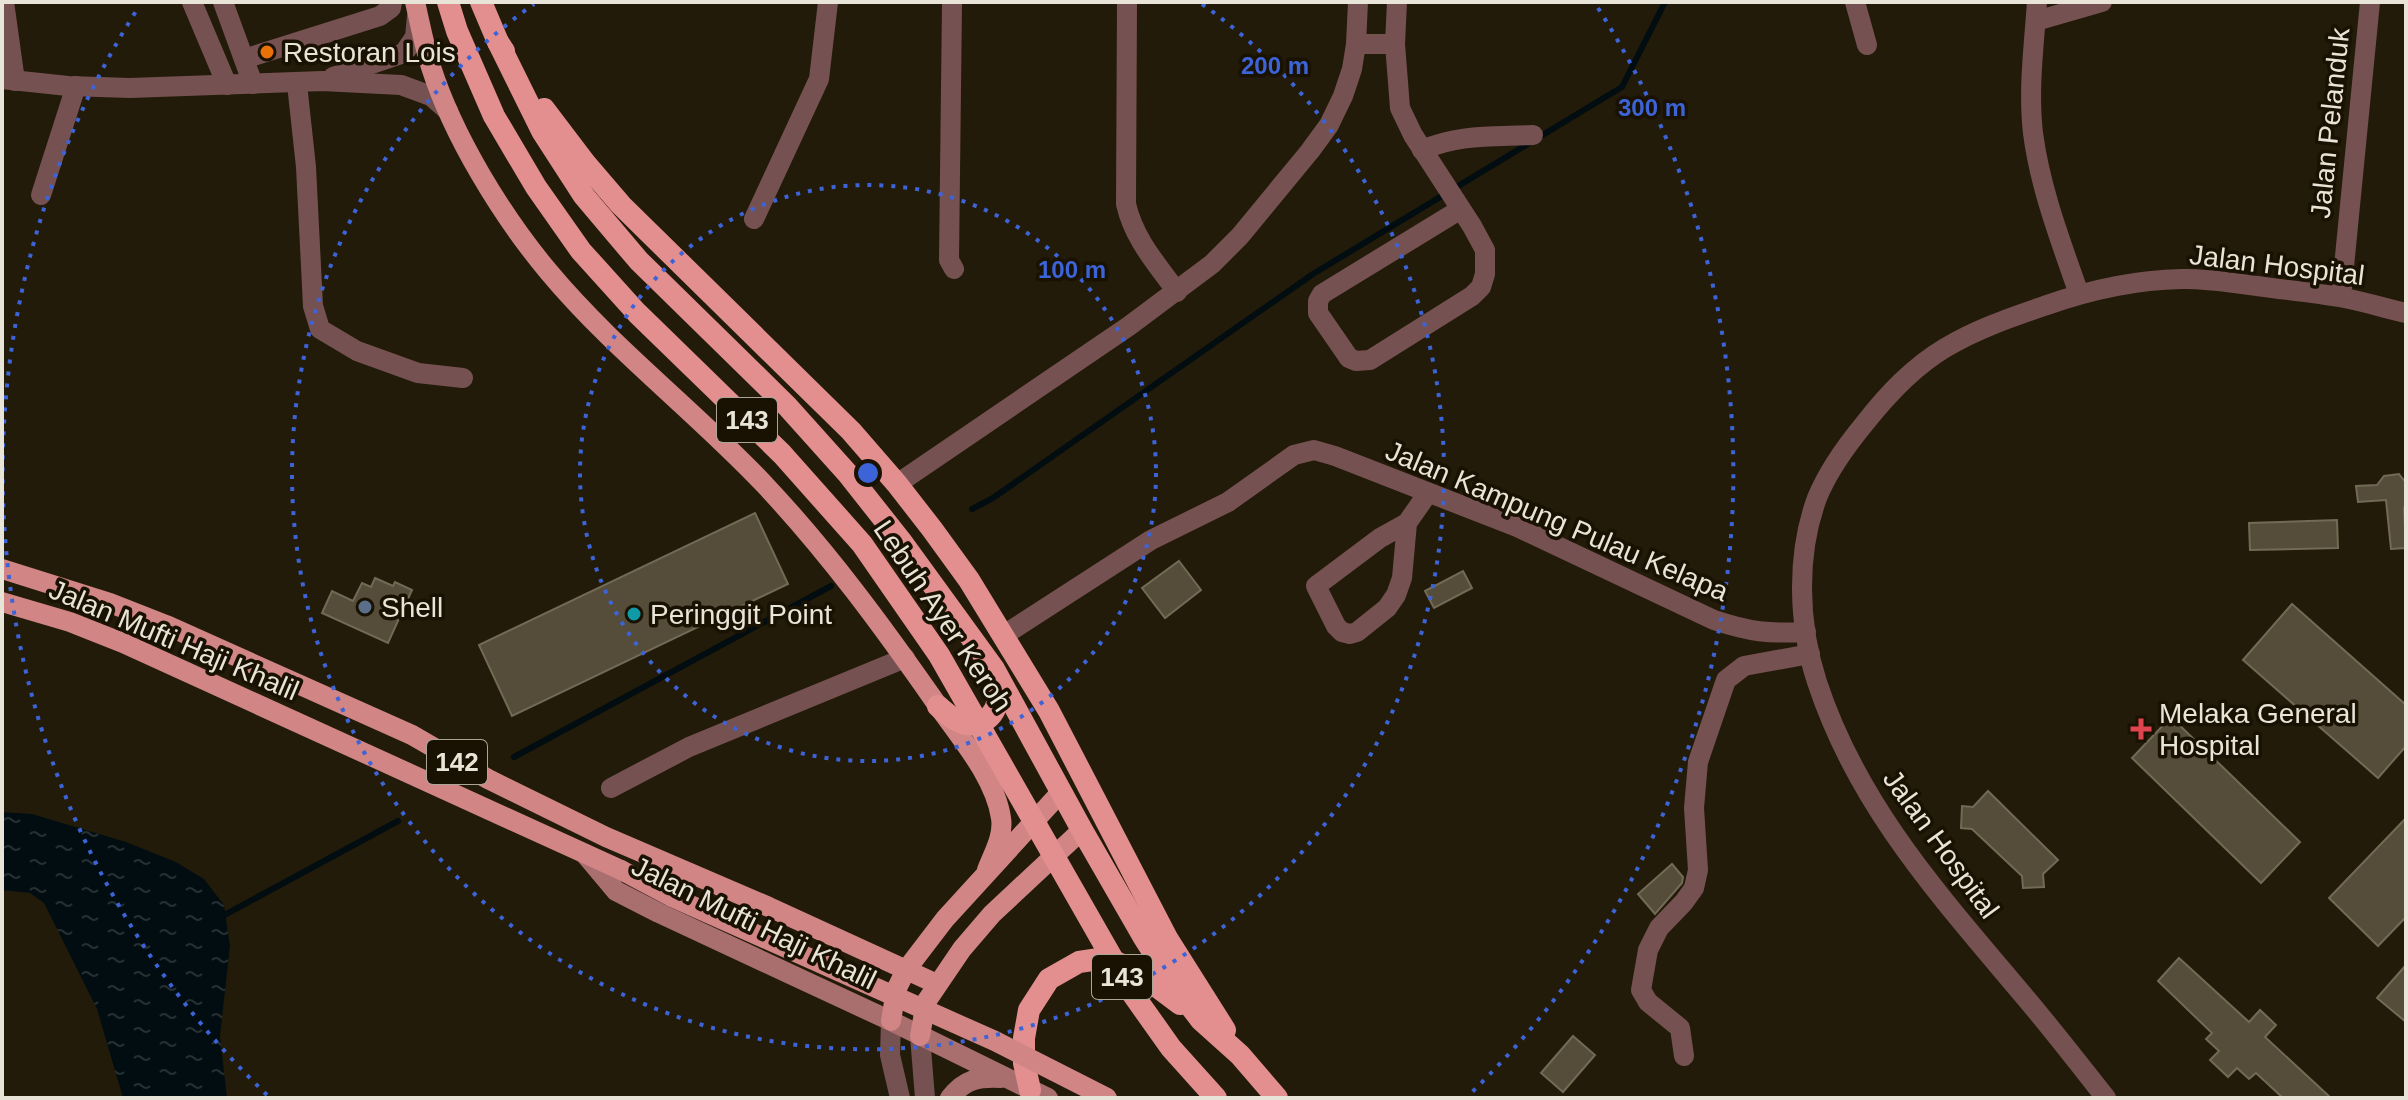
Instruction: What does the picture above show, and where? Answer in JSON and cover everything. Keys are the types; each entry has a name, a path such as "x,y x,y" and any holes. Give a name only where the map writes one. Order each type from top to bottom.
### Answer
{"highway":[{"name":"Lebuh Ayer Keroh","path":"448,2 457,31 494,116 536,187 581,251 637,313 782,454 862,544 939,655 1132,993 1171,1048 1216,1098"},
{"name":"Lebuh Ayer Keroh","path":"481,2 498,42 585,163 621,205 851,431 897,484 969,580 1049,711 1167,938 1240,1055"},
{"path":"498,42 542,131 584,196 639,261 767,385 848,474 994,669 1143,936 1201,1020"},
{"path":"938,706 965,724 979,723 991,717 999,696 994,669"},
{"path":"1039,1094 1024,1063 1029,1010 1049,979 1079,962 1099,959 1118,963 1156,986 1240,1055"},
{"name":"143","path":"1240,1055 1277,1098"}],"main road":[{"path":"416,8 431,67 448,111 502,207 547,270 590,319 764,484 849,582 965,742 990,787 1002,820 999,841 987,870"},
{"name":"Jalan Mufti Haji Khalil","path":"2,569 110,603 166,625 412,735 488,779 606,837 937,984"},
{"name":"Jalan Mufti Haji Khalil","path":"2,602 70,622 123,643 585,854 616,891 1039,1094"},
{"path":"891,1021 896,990 906,970 987,870 1061,792"},
{"path":"920,1036 926,1002 962,949 992,914 1082,830"},
{"name":"142","path":"585,854 670,896 995,1041 1107,1098"},
{"path":"950,1098 959,1087 971,1080 1005,1078"}],"street":[{"path":"4,2 9,80 130,88 322,81 401,85 431,96 448,111"},
{"path":"192,2 227,85"},
{"path":"223,2 253,84"},
{"path":"244,59 380,16 391,8 392,2"},
{"path":"754,219 819,79 828,2"},
{"path":"952,2 949,260 954,269"},
{"path":"1127,2 1126,204 1138,240 1177,292"},
{"path":"897,484 1177,292 1240,236 1329,125 1352,69 1358,2"},
{"path":"1397,2 1395,44 1400,108 1422,150 1458,206 1485,250 1485,274 1481,287 1472,296 1370,360 1362,362 1349,358 1318,313 1318,301 1322,294 1458,206"},
{"path":"1855,2 1867,45"},
{"path":"2079,294 2049,204 2036,150 2032,109 2036,12 2102,2"},
{"name":"Jalan Pelanduk","path":"2341,297 2370,2"},
{"path":"322,81 404,53 415,37 416,8"},
{"path":"1356,44 1395,44"},
{"path":"297,84 306,167 313,306 320,329 357,351 418,373 463,378"},
{"path":"41,195 76,86"},
{"path":"1422,150 1459,138 1533,135"},
{"name":"Jalan Hospital","path":"2106,1098 1906,853 1859,780 1816,679 1806,632 1803,561 1813,512 1832,469 1887,395 1945,348 2010,317 2079,294 2116,286 2183,279 2341,297 2406,313"},
{"name":"Jalan Kampung Pulau Kelapa","path":"1004,635 1151,540 1228,502 1294,455 1314,450 1517,527 1714,620 1768,634 1806,632"},
{"path":"1407,523 1402,578 1396,595 1387,608 1357,632 1342,632 1316,586 1380,538 1407,523 1428,493"},
{"path":"1684,1056 1680,1028 1648,1002 1641,990 1648,950 1659,928 1694,888 1699,849 1694,808 1698,762 1726,680 1744,666 1810,654"},
{"path":"611,788 689,747 905,658"},
{"path":"891,1021 890,1055 900,1098"},
{"path":"920,1036 925,1098"}],"water":[{"path":"2,812 32,814 126,842 176,862 204,879 224,905 230,946 220,1036 227,1098 123,1098 97,1009 44,903 30,893 2,890"}],"building":[{"path":"2399,474 2406,483 2406,548 2391,549 2386,500 2358,502 2356,486 2377,485 2384,476"},
{"name":"Peringgit Point","path":"755,513 788,584 512,716 479,645"},
{"path":"2337,520 2338,548 2250,550 2249,523"},
{"path":"1179,561 1201,590 1165,618 1142,588"},
{"path":"1463,571 1472,588 1434,608 1425,591"},
{"name":"Shell","path":"375,578 412,590 388,643 322,613 332,591 353,601 362,583 371,587"},
{"path":"2292,604 2406,705 2406,746 2378,778 2243,660"},
{"path":"2171,717 2300,842 2261,883 2132,758"},
{"path":"1988,791 2058,860 2043,874 2044,887 2023,888 2022,876 1972,829 1961,828 1962,806 1973,807"},
{"path":"2406,818 2406,917 2378,946 2329,898"},
{"path":"1672,864 1683,877 1682,883 1655,914 1638,894"},
{"path":"2179,958 2249,1022 2260,1010 2276,1025 2265,1037 2331,1098 2283,1098 2256,1073 2249,1079 2237,1068 2228,1077 2210,1060 2219,1051 2206,1039 2212,1033 2158,981"},
{"path":"2406,965 2406,1022 2377,998"},
{"path":"1573,1036 1595,1055 1563,1092 1541,1073"}],"waterway":[{"path":"972,509 993,498 1313,274 1622,87 1665,2"},
{"path":"514,757 831,586"},
{"path":"219,918 398,821"}],"place":[{"name":"Restoran Lois","path":"267,52"},
{"name":"Shell","path":"365,607"},
{"name":"Peringgit Point","path":"634,614"},
{"name":"Melaka General Hospital","path":"2141,729"}]}
